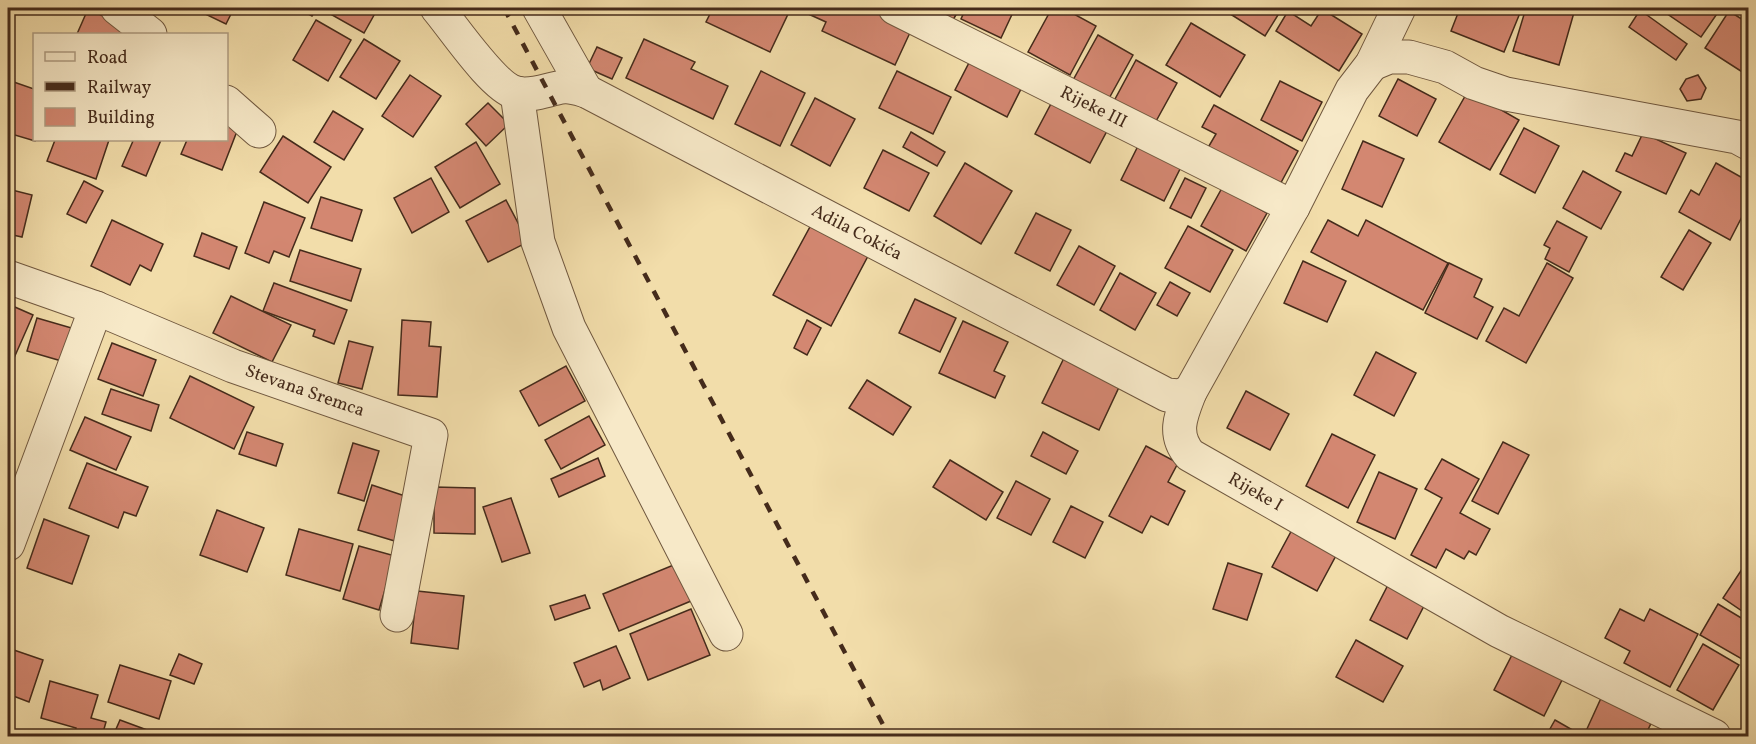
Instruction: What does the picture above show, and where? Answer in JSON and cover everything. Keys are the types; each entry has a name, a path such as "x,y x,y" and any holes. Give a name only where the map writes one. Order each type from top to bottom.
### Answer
{"street":[{"path":"117,8 149,33"},
{"path":"438,8 501,86 517,93 538,242 569,328 726,634"},
{"path":"538,8 586,91"},
{"name":"Rijeke III","path":"895,8 1293,207"},
{"name":"Rijeke I","path":"1399,8 1372,64 1352,90 1293,207 1190,392 1181,415 1180,437 1183,447 1190,455 1499,631 1714,736"},
{"path":"1372,64 1389,57 1408,57 1444,67 1474,83 1506,94 1745,132"},
{"name":"Adila Cokića","path":"517,93 533,93 565,87 586,91 1167,395 1179,396 1190,392"},
{"path":"228,104 259,131"},
{"name":"Stevana Sremca","path":"8,277 96,308 233,366 431,435 397,615"},
{"path":"8,544 96,308"}],"building":[{"path":"205,8 234,8 226,24 203,13"},
{"path":"297,8 317,8 312,16"},
{"path":"327,8 378,8 364,33 325,11"},
{"path":"713,8 780,8 789,12 770,52 706,22"},
{"path":"795,8 878,8 914,24 895,65 822,31 826,22"},
{"path":"930,8 960,8 950,25"},
{"path":"966,8 1015,8 1001,38 961,19"},
{"path":"1052,8 1063,8 1096,26 1070,75 1028,52"},
{"path":"1226,8 1267,8 1278,15 1265,36 1224,10"},
{"path":"1460,8 1522,8 1504,52 1451,31"},
{"path":"1526,8 1575,9 1559,65 1513,51"},
{"path":"1670,8 1721,8 1701,37 1666,13"},
{"path":"1731,8 1748,8 1748,18"},
{"path":"88,9 136,31 135,33 77,33"},
{"path":"1322,9 1362,34 1339,71 1276,31 1288,11 1311,26"},
{"path":"1640,10 1687,44 1676,60 1629,27"},
{"path":"1729,11 1748,23 1747,75 1705,48"},
{"path":"316,20 351,40 328,81 293,60"},
{"path":"1191,23 1245,55 1220,97 1166,65"},
{"path":"1098,35 1133,55 1107,102 1072,82"},
{"path":"364,39 400,61 376,99 340,77"},
{"path":"644,39 695,62 691,69 728,86 713,119 626,78"},
{"path":"597,47 622,58 612,79 587,68"},
{"path":"973,55 1025,81 1007,117 955,90"},
{"path":"1136,60 1177,83 1155,123 1114,101"},
{"path":"761,71 805,93 780,146 735,124"},
{"path":"897,71 951,97 933,134 879,108"},
{"path":"410,75 441,96 413,137 382,116"},
{"path":"1698,75 1706,88 1701,99 1687,101 1680,89 1686,79"},
{"path":"1398,79 1436,99 1417,136 1379,116"},
{"path":"8,80 33,89 33,140 8,133"},
{"path":"1280,81 1322,102 1302,141 1261,120"},
{"path":"1468,91 1519,120 1490,170 1439,142"},
{"path":"815,98 855,119 830,166 791,145"},
{"path":"1053,100 1108,129 1090,163 1035,134"},
{"path":"488,103 509,124 486,146 466,124"},
{"path":"1214,105 1298,151 1277,190 1206,151 1216,134 1202,127"},
{"path":"333,111 363,129 344,160 314,142"},
{"path":"228,123 239,126 222,170 181,154 187,141 228,141"},
{"path":"1524,128 1559,146 1535,193 1500,174"},
{"path":"911,132 945,152 937,166 903,147"},
{"path":"1643,133 1686,153 1666,194 1616,171 1625,153 1632,156"},
{"path":"283,136 331,167 308,203 260,172"},
{"path":"1141,140 1184,161 1164,201 1121,180"},
{"path":"55,141 109,141 96,179 47,161"},
{"path":"133,141 161,141 146,176 122,166"},
{"path":"1363,141 1404,159 1382,207 1342,189"},
{"path":"476,142 500,184 460,208 435,167"},
{"path":"883,150 929,173 909,211 864,188"},
{"path":"965,163 1012,191 981,244 934,216"},
{"path":"1716,163 1748,181 1748,205 1730,240 1679,212 1691,190 1699,195"},
{"path":"1583,171 1621,192 1601,229 1563,208"},
{"path":"431,178 449,212 412,233 394,198"},
{"path":"1185,178 1206,188 1191,218 1170,208"},
{"path":"84,181 103,191 86,223 67,214"},
{"path":"1222,188 1267,213 1246,251 1201,226"},
{"path":"8,189 32,195 22,237 8,234"},
{"path":"321,197 362,210 352,241 311,228"},
{"path":"506,200 528,242 488,262 466,221"},
{"path":"264,202 305,218 289,257 274,251 269,263 245,253"},
{"path":"1036,213 1071,230 1050,271 1015,253"},
{"path":"112,220 163,244 151,271 140,265 130,285 91,266"},
{"path":"1328,220 1358,236 1366,220 1448,263 1423,310 1311,252"},
{"path":"1557,221 1587,237 1569,272 1545,259 1550,248 1544,245"},
{"path":"811,225 868,256 831,326 773,295"},
{"path":"1188,226 1233,250 1210,292 1165,268"},
{"path":"1689,230 1711,243 1683,290 1661,277"},
{"path":"202,233 237,247 229,269 194,256"},
{"path":"1079,246 1115,266 1094,305 1057,285"},
{"path":"300,250 361,269 351,301 290,281"},
{"path":"1303,261 1346,281 1327,322 1284,303"},
{"path":"1449,263 1482,279 1474,297 1493,307 1477,339 1425,313"},
{"path":"1547,263 1573,278 1526,363 1486,341 1504,308 1519,316"},
{"path":"1120,273 1156,293 1135,330 1100,310"},
{"path":"1170,282 1190,293 1177,316 1157,305"},
{"path":"274,283 347,310 334,344 313,336 315,330 263,311"},
{"path":"231,296 291,325 272,362 213,333"},
{"path":"915,299 956,318 940,352 899,333"},
{"path":"8,304 33,315 14,358 8,355"},
{"path":"37,318 75,329 65,362 27,351"},
{"path":"402,320 431,322 429,346 441,347 437,397 398,395"},
{"path":"807,320 821,328 807,355 794,348"},
{"path":"963,321 1008,342 994,371 1005,376 995,398 939,373"},
{"path":"349,341 373,347 362,389 338,383"},
{"path":"112,343 156,360 143,396 98,379"},
{"path":"1376,352 1416,373 1394,416 1354,395"},
{"path":"1064,358 1120,385 1099,430 1042,403"},
{"path":"566,366 585,401 539,426 520,391"},
{"path":"190,376 254,407 234,449 170,418"},
{"path":"867,380 911,407 893,435 849,408"},
{"path":"111,389 159,405 151,431 102,414"},
{"path":"1246,391 1289,414 1270,450 1227,428"},
{"path":"589,416 605,445 561,469 545,440"},
{"path":"85,417 131,437 116,470 70,450"},
{"path":"247,432 283,444 276,466 239,454"},
{"path":"1043,432 1078,451 1066,474 1031,456"},
{"path":"1332,434 1375,455 1348,508 1306,486"},
{"path":"1503,442 1529,455 1498,514 1472,501"},
{"path":"353,443 379,451 364,501 338,493"},
{"path":"1146,446 1178,463 1168,482 1185,491 1168,525 1151,516 1142,533 1109,516"},
{"path":"598,458 605,476 559,497 551,479"},
{"path":"1442,459 1479,479 1460,513 1490,529 1476,555 1469,551 1464,559 1446,549 1436,568 1411,555 1442,498 1425,489"},
{"path":"950,460 1003,492 986,520 933,487"},
{"path":"87,463 148,487 136,516 124,512 118,528 69,508"},
{"path":"1379,472 1417,489 1395,539 1357,522"},
{"path":"1016,481 1050,499 1031,535 997,518"},
{"path":"372,485 411,498 398,542 358,530"},
{"path":"434,487 475,488 475,534 434,533"},
{"path":"511,498 530,553 502,562 483,507"},
{"path":"1071,506 1103,522 1085,558 1053,542"},
{"path":"217,510 264,528 247,572 200,555"},
{"path":"44,519 89,536 72,584 27,568"},
{"path":"1294,526 1339,550 1317,591 1272,567"},
{"path":"299,529 353,544 340,591 286,575"},
{"path":"359,546 395,556 379,610 343,599"},
{"path":"1748,560 1748,615 1723,598"},
{"path":"1228,563 1262,574 1247,620 1213,609"},
{"path":"676,564 691,601 619,631 603,594"},
{"path":"1390,581 1427,600 1407,639 1370,620"},
{"path":"417,591 464,596 458,649 411,643"},
{"path":"585,595 590,608 555,620 550,606"},
{"path":"1718,604 1748,622 1747,662 1700,635"},
{"path":"691,609 710,655 648,680 630,634"},
{"path":"1620,609 1644,621 1650,609 1698,634 1670,687 1624,663 1630,651 1605,638"},
{"path":"1356,640 1403,666 1383,702 1336,677"},
{"path":"1703,644 1739,665 1713,710 1677,690"},
{"path":"616,646 630,678 603,690 600,680 584,687 574,663"},
{"path":"8,648 43,660 29,702 8,694"},
{"path":"1514,651 1564,676 1544,716 1494,690"},
{"path":"179,654 202,664 194,684 170,675"},
{"path":"120,665 171,681 159,719 108,702"},
{"path":"50,681 98,695 91,718 106,722 102,736 74,736 76,728 41,718"},
{"path":"1602,696 1653,719 1645,736 1598,736 1586,731"},
{"path":"120,720 147,730 144,736 113,736"},
{"path":"1555,720 1583,736 1546,736"},
{"path":"1354,732 1371,736 1353,736"}],"railway":[{"path":"504,8 889,736"}]}
